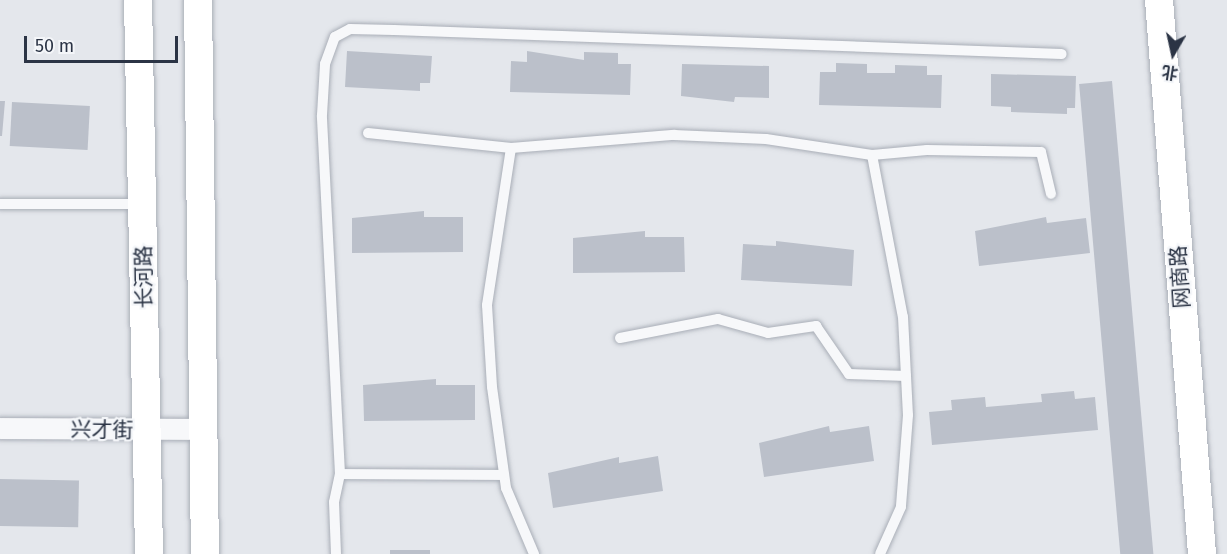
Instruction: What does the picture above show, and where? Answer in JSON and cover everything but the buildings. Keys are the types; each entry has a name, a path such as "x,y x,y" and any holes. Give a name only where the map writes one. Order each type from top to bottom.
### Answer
{"main road":[{"name":"长河路","path":"138,0 149,554"},
{"path":"198,0 205,554"},
{"name":"网商路","path":"1159,0 1202,554"}],"street":[{"name":"兴才街","path":"0,428 148,431 204,429"}],"lane":[{"path":"336,554 334,502 340,474 322,115 325,64 336,37 350,29 383,29 1062,54"},
{"path":"368,133 511,148 674,135 766,139 872,156 927,150 1041,152 1051,194"},
{"path":"511,148 487,305 504,475 534,554"},
{"path":"872,156 903,318 906,376 901,507 880,554"},
{"path":"0,204 143,204"},
{"path":"620,338 718,319 768,333 816,326 849,374 906,376"},
{"path":"340,474 504,475"}]}
